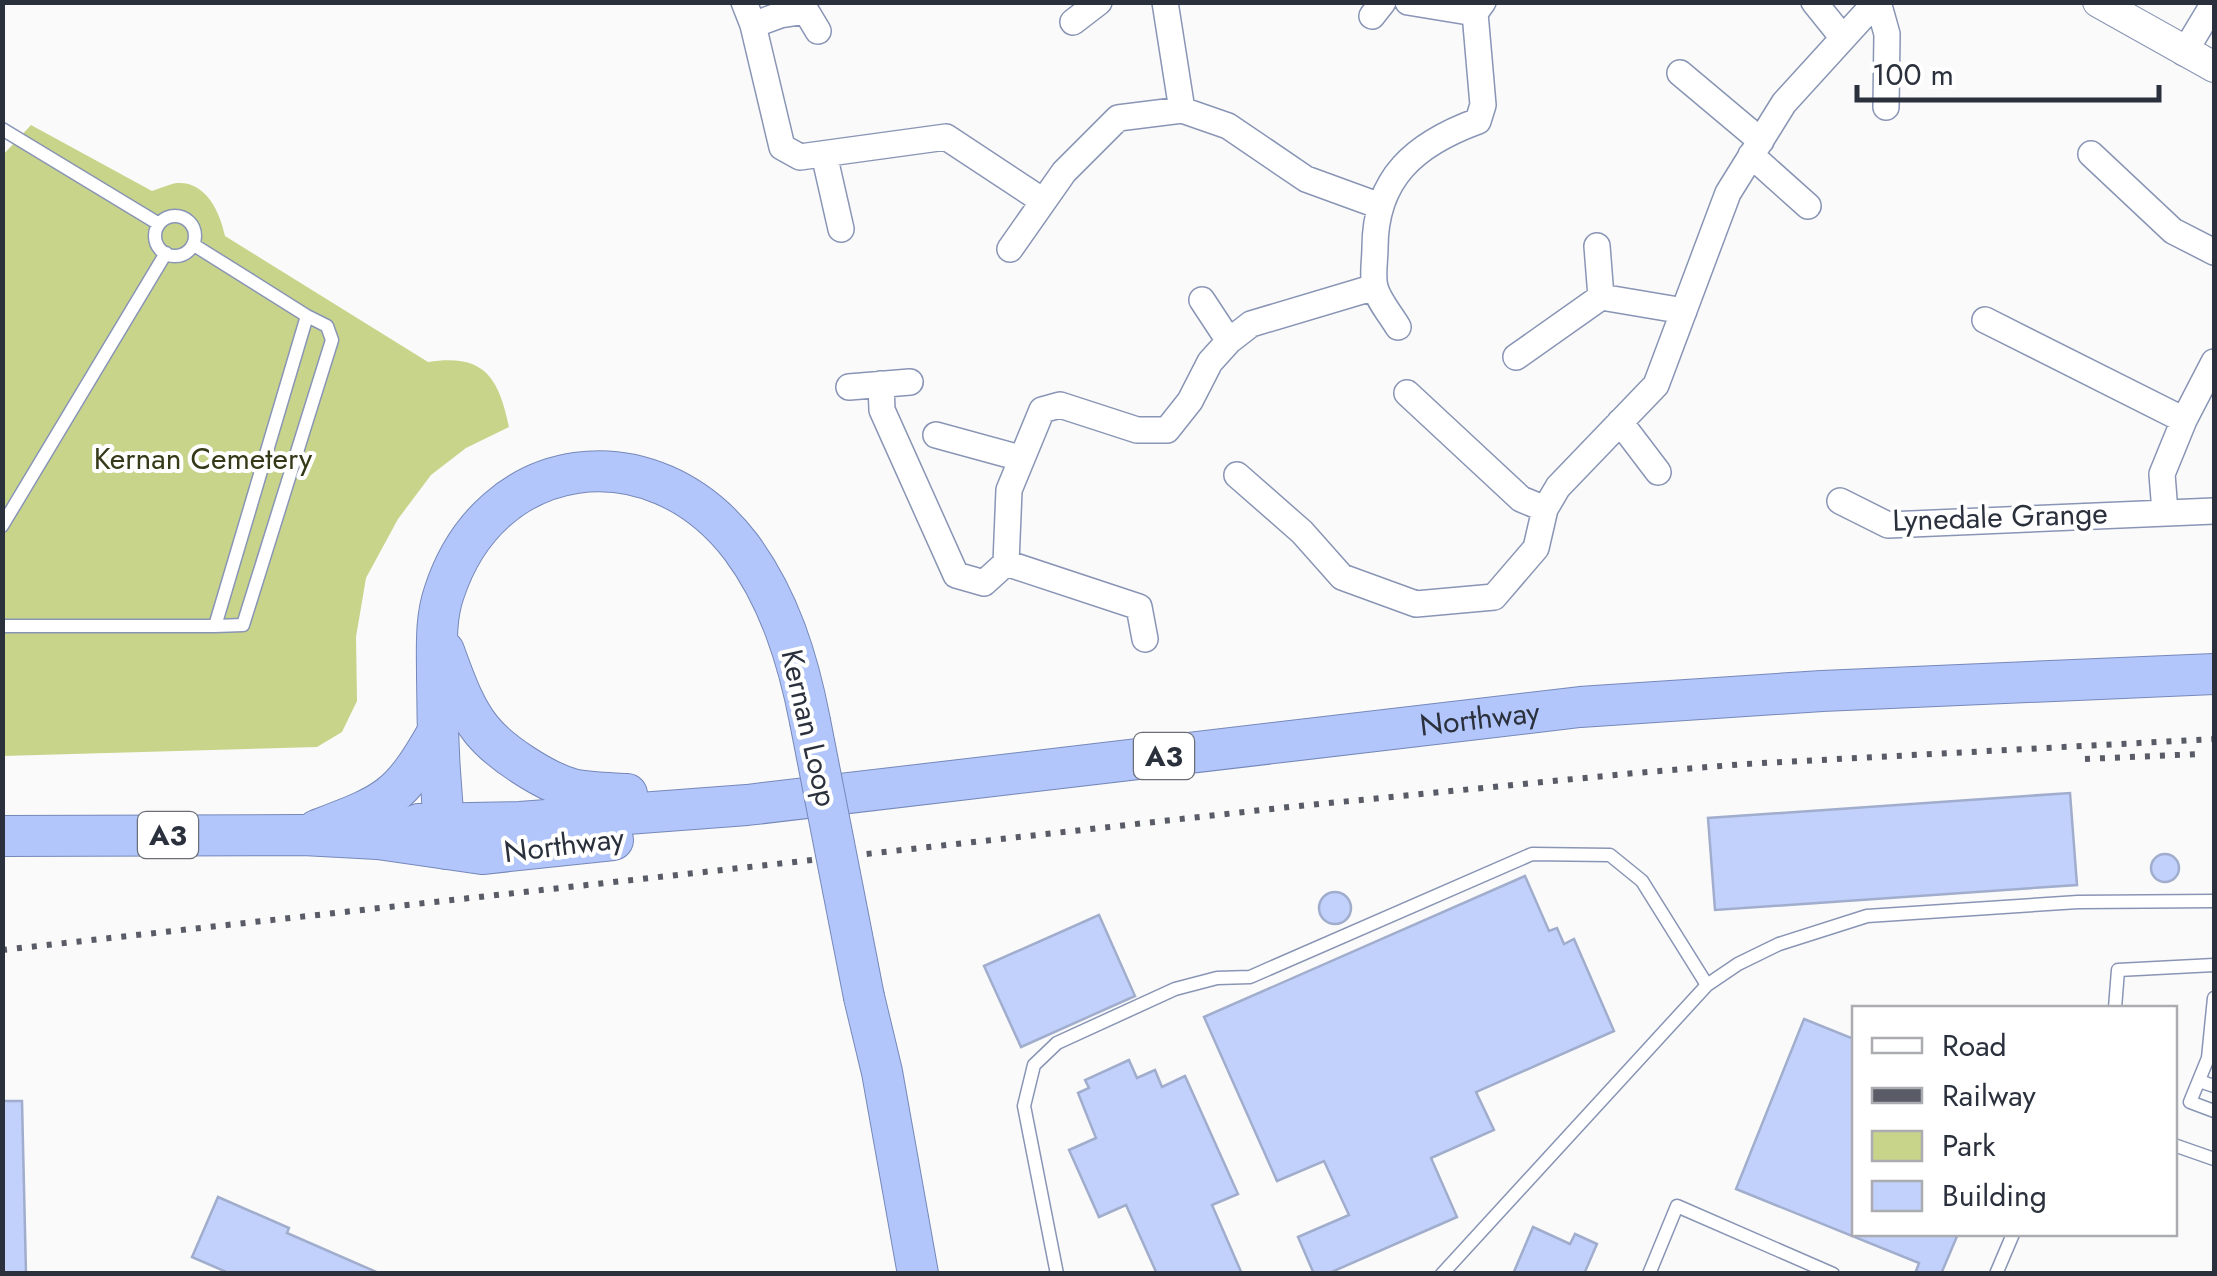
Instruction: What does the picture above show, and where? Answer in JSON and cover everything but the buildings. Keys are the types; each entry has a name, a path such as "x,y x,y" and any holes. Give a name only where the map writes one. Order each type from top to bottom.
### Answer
{"highway":[{"name":"Kernan Loop","path":"445,838 437,733 437,633 442,597 454,566 476,530 504,500 540,483 583,471 621,471 660,482 698,505 740,545 771,596 798,660 882,1072 918,1274"},
{"name":"A3","path":"437,633 462,698 483,731 544,778 574,790 747,805"},
{"name":"Northway","path":"445,838 1580,707 1822,691 2214,674"},
{"path":"304,834 391,798 437,733"},
{"name":"Northway","path":"2,836 304,834 378,839 420,824 445,838 682,824 747,805"}],"street":[{"path":"1073,22 1099,2"},
{"path":"1165,2 1182,110"},
{"path":"1398,327 1375,287 1375,224 1380,206 1404,162 1444,133 1478,121 1484,105 1479,8 1408,2"},
{"path":"1814,2 1843,38"},
{"path":"1237,475 1302,532 1342,577 1416,604 1494,597 1536,548 1545,509 1558,487 1656,385 1728,192 1784,103 1877,2 1887,34 1886,107"},
{"path":"2098,2 2214,67"},
{"path":"2184,52 2214,3"},
{"path":"818,30 806,11 748,14 782,147 800,158 946,137 1044,201"},
{"path":"1680,73 1808,206"},
{"path":"1010,248 1064,172 1118,118 1182,110 1228,126 1306,179 1380,206"},
{"path":"824,154 841,229"},
{"path":"2091,154 2174,231 2214,252"},
{"path":"1598,246 1601,297"},
{"path":"881,384 882,410 956,574 984,582 1006,563 1009,490 1042,410 1060,406 1137,430 1167,430 1190,401 1210,362 1228,341 1251,324 1375,287"},
{"path":"1198,297 1228,341"},
{"path":"1516,357 1601,297 1684,311"},
{"path":"1986,320 2184,420"},
{"path":"2166,512 2162,474 2214,362"},
{"path":"849,387 910,382"},
{"path":"1407,393 1522,499 1545,509"},
{"path":"1620,422 1658,472"},
{"path":"936,435 1020,458"},
{"name":"Lynedale Grange","path":"1840,501 1888,524 2214,511"},
{"path":"1006,563 1139,607 1145,639"}],"lane":[{"path":"2,129 158,224"},
{"path":"170,216 183,217 193,225 194,245 178,256 166,253 155,237 158,224 170,216"},
{"path":"2,626 243,625 332,340 327,326 194,245"},
{"path":"2,526 166,253"},
{"path":"215,626 308,316"},
{"path":"1057,1274 1024,1106 1034,1065 1058,1043 1175,989 1217,978 1250,977 1532,854 1610,854 1642,881 1707,985"},
{"path":"1442,1274 1707,985 1779,944 1868,916 2078,902 2214,900"},
{"path":"2115,1006 2118,970 2214,965"},
{"path":"2214,998 2208,1058 2190,1102 2214,1111"},
{"path":"2199,1080 2214,1086"},
{"path":"2177,1145 2214,1159"},
{"path":"1649,1274 1677,1206 1833,1274"},
{"path":"1996,1274 2011,1236"}],"green space":[{"name":"Kernan Cemetery","path":"31,125 152,191 177,183 196,187 215,208 225,236 428,362 447,360 475,365 493,381 499,394 509,427 466,448 431,475 398,519 366,578 356,637 357,701 342,732 317,747 3,756 2,156"}],"railway":[{"path":"2,950 1289,807 1635,773 2214,739"},
{"path":"2085,759 2200,754"}]}
